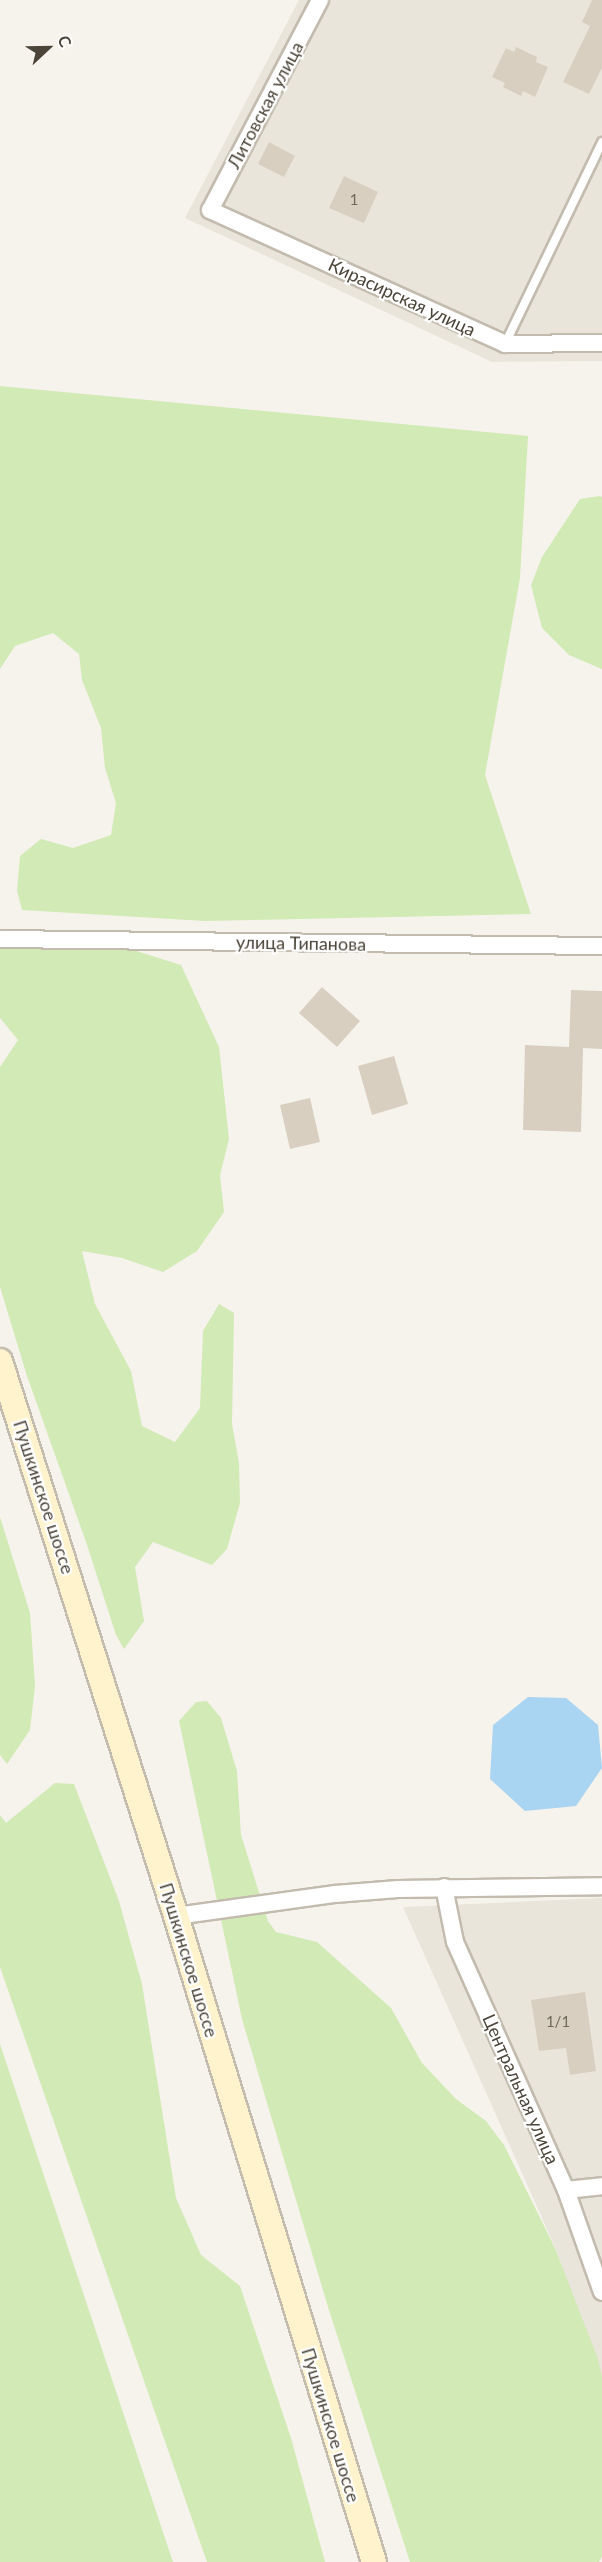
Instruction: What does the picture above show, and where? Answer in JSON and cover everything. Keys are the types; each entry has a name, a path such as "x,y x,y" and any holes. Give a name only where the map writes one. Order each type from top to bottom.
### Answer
{"main road":[{"name":"Пушкинское шоссе","path":"0,1360 176,1916 374,2562"}],"street":[{"name":"Литовская улица","path":"210,210 320,0"},
{"name":"Кирасирская улица","path":"210,210 505,344 602,343"},
{"name":"улица Типанова","path":"0,939 602,946"},
{"path":"176,1916 335,1894 444,1887 602,1886"},
{"name":"Центральная улица","path":"444,1887 455,1942 566,2190 602,2292"},
{"path":"566,2190 602,2186"}],"lane":[{"path":"505,344 602,142"}],"shaded area":[{"path":"299,0 602,0 602,361 492,362 185,218"},
{"path":"602,1898 602,2376 555,2247 403,1907"}],"green space":[{"path":"0,386 528,436 520,578 485,775 531,914 205,921 22,910 17,891 20,856 41,839 73,848 111,835 116,803 105,768 101,728 82,680 79,654 53,633 15,646 0,669"},
{"path":"602,497 602,669 569,655 542,628 531,585 542,557 580,499"},
{"path":"0,943 133,950 181,965 219,1047 229,1139 220,1175 224,1212 197,1251 163,1272 122,1258 82,1251 95,1304 131,1371 142,1426 175,1442 200,1408 203,1331 219,1304 234,1313 232,1424 239,1463 240,1503 227,1549 212,1565 153,1542 135,1567 144,1621 124,1649 116,1635 86,1542 27,1376 0,1287 0,1067 18,1040 0,1018"},
{"path":"0,1517 30,1613 35,1686 30,1730 7,1764 0,1755"},
{"path":"207,1701 221,1718 237,1771 241,1835 268,1921 276,1932 317,1942 391,2008 422,2063 456,2099 486,2121 504,2145 555,2248 598,2359 602,2377 602,2556 599,2562 410,2562 328,2307 242,2019 179,1721 196,1702"},
{"path":"55,1783 74,1784 119,1901 142,1984 176,2198 201,2255 240,2286 291,2438 325,2562 207,2562 0,1967 0,1815 6,1823"},
{"path":"0,2044 173,2562 0,2562"}],"water":[{"path":"528,1697 566,1698 598,1725 602,1768 576,1806 525,1811 490,1779 493,1725"}],"building":[{"path":"592,0 602,0 602,68 589,94 563,82 590,26 582,22"},
{"path":"516,47 537,57 536,62 548,67 535,97 523,91 521,96 503,87 505,83 492,77 506,48 514,52"},
{"path":"269,142 295,156 284,177 258,164"},
{"path":"344,176 378,192 364,223 329,208"},
{"path":"322,987 360,1021 337,1047 299,1013"},
{"path":"571,990 602,991 602,1049 583,1048 581,1132 523,1130 525,1045 569,1047"},
{"path":"394,1056 408,1104 372,1115 358,1066"},
{"path":"310,1098 320,1142 290,1149 280,1105"},
{"path":"585,1992 596,2071 570,2075 566,2048 539,2051 531,2000"}]}
